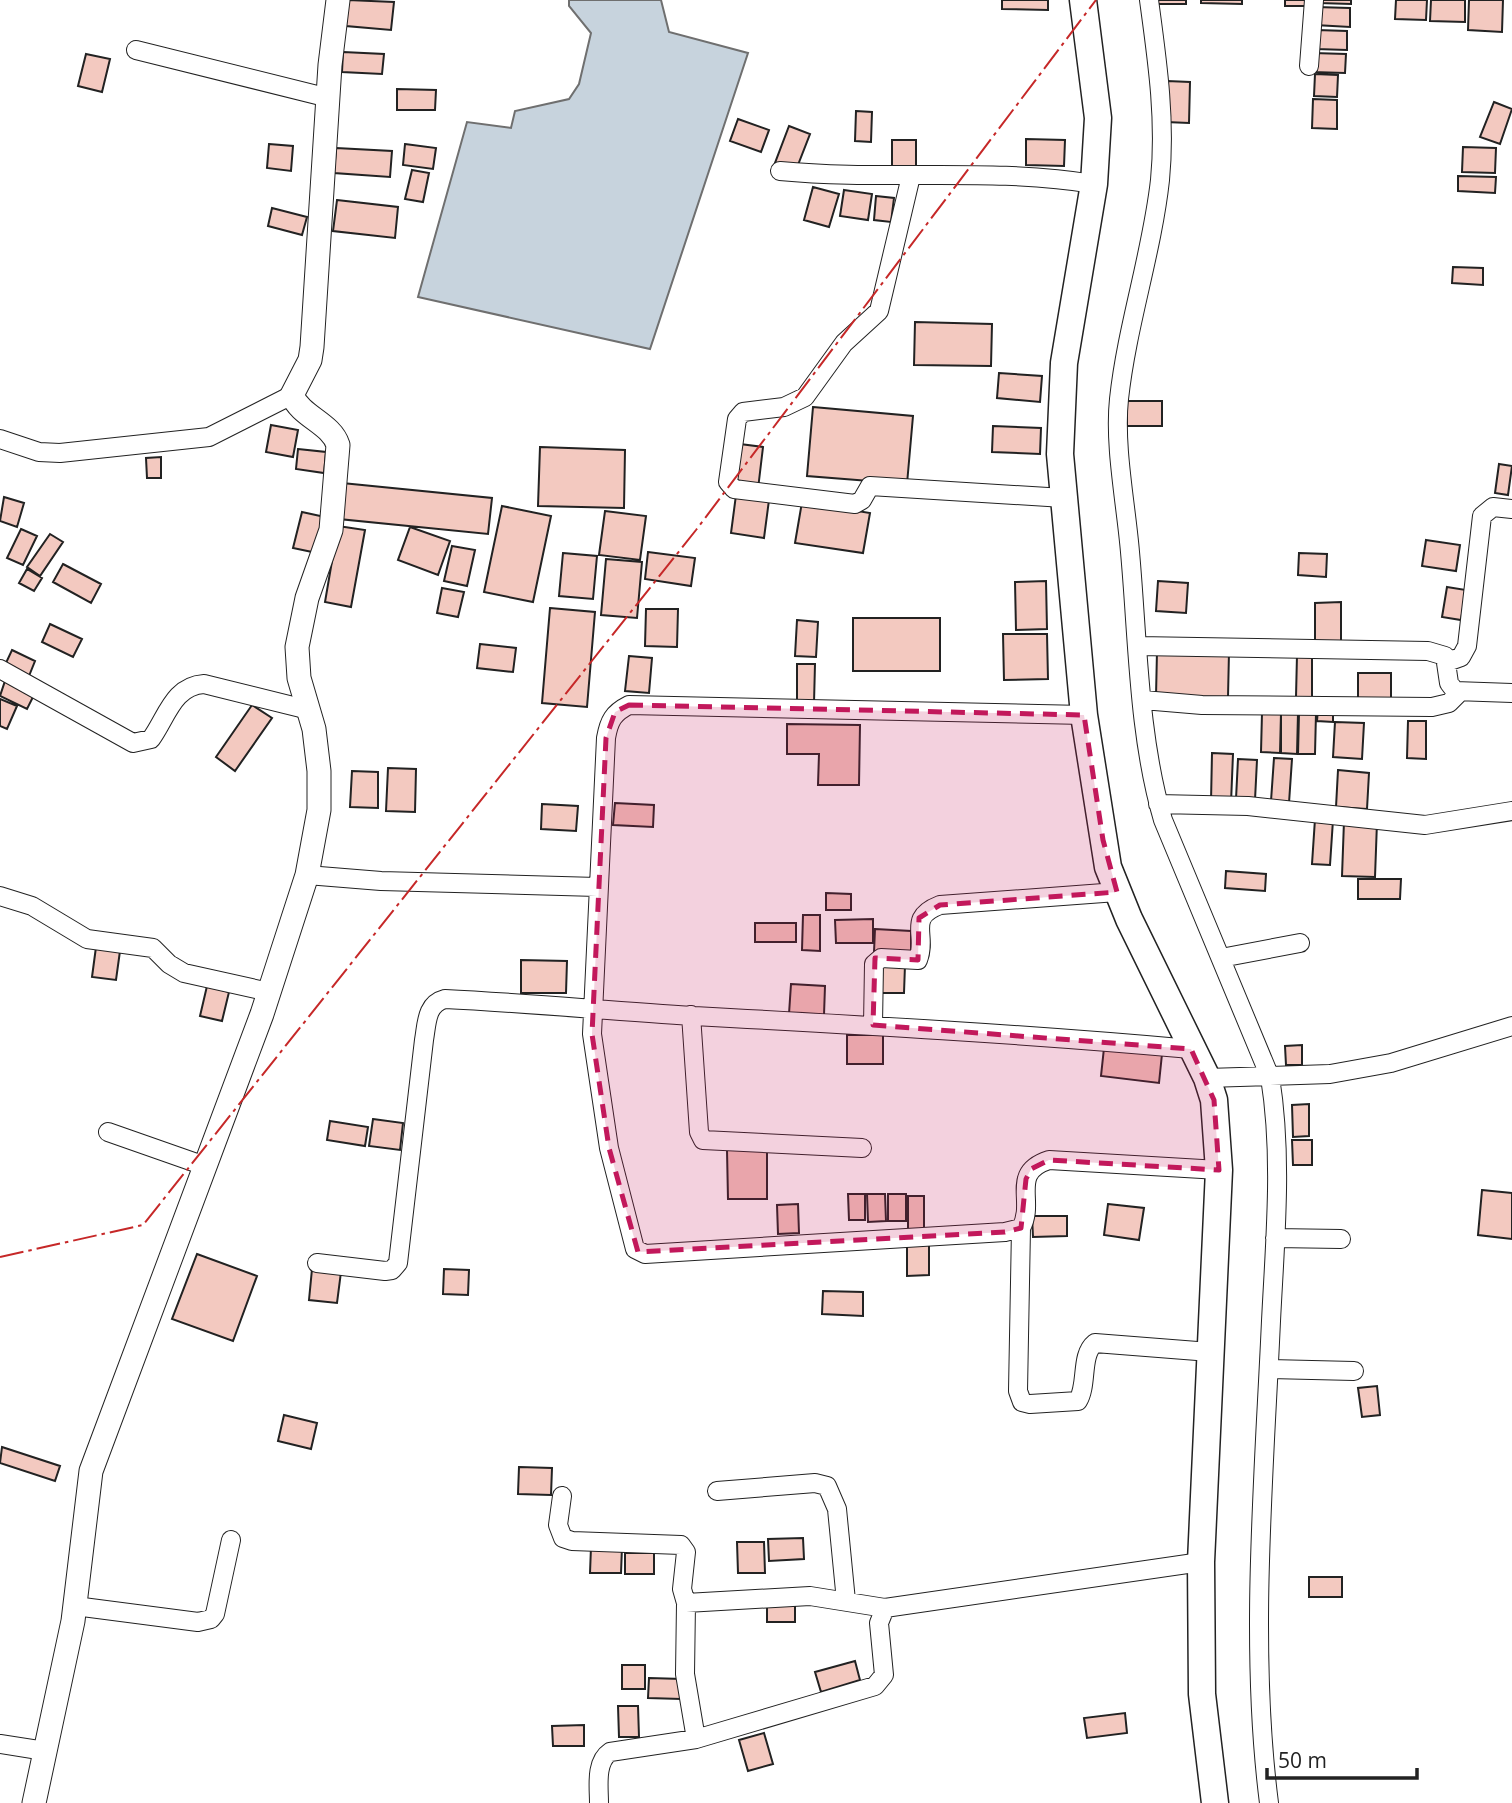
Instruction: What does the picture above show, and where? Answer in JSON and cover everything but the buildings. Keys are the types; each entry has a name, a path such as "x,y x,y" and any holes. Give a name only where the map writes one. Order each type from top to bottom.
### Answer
{"main road":[{"path":"1083,0 1098,118 1094,184 1061,397 1060,454 1084,715 1103,840 1117,892 1207,1079 1214,1100 1219,1170 1201,1562 1202,1694 1215,1803"}],"street":[{"path":"0,439 39,452 60,453 209,437 292,395 310,360 312,347 328,98 338,0"},
{"path":"1149,0 1158,65 1163,139 1160,181 1119,403 1143,700 1158,804 1221,958 1276,1117 1275,1238 1259,1655 1262,1753 1269,1803"},
{"path":"1309,66 1314,0"},
{"path":"136,50 328,98"},
{"path":"780,171 841,177 1006,175 1094,184"},
{"path":"911,176 878,311 844,342 806,397 784,407 743,412 737,419 728,482 734,489 855,504 862,500 870,486 1064,498"},
{"path":"34,1803 75,1606 92,1471 269,992 307,874 319,810 319,771 309,710 299,678 297,647 307,598 331,530 338,445 332,433 295,403 292,395"},
{"path":"1447,662 1461,657 1467,646 1482,516 1493,507 1512,509"},
{"path":"1138,646 1440,652 1447,662 1449,684 1460,692 1512,693"},
{"path":"0,669 133,743 141,744 151,739 180,691 192,685 204,684 309,710"},
{"path":"1143,700 1202,705 1433,707 1449,703 1460,692"},
{"path":"1021,1228 1005,1232 645,1254 638,1252 609,1148 595,1064 593,1006 597,887 608,724 615,712 629,705 1084,715"},
{"path":"1158,804 1248,806 1425,825 1512,811"},
{"path":"307,874 381,881 597,887"},
{"path":"873,1025 874,964 881,958 918,960 919,922 929,909 940,905 1117,892"},
{"path":"0,896 32,906 88,939 153,948 169,964 184,973 269,992"},
{"path":"1221,958 1300,943"},
{"path":"317,1263 385,1270 392,1270 398,1263 424,1040 430,1008 445,999 593,1006 691,1016 873,1025 1191,1049"},
{"path":"691,1016 699,1132 703,1140 862,1148"},
{"path":"1207,1079 1238,1075 1329,1073 1391,1063 1512,1026"},
{"path":"108,1132 205,1166"},
{"path":"1210,1352 1095,1343 1087,1353 1083,1392 1078,1401 1030,1405 1022,1402 1018,1391 1021,1228 1025,1221 1027,1179 1031,1169 1049,1160 1219,1170"},
{"path":"1275,1238 1341,1239"},
{"path":"1269,1369 1354,1371"},
{"path":"717,1491 815,1483 827,1486 837,1509 846,1601"},
{"path":"562,1496 558,1525 563,1538 572,1541 681,1545 687,1552 682,1589 687,1603 685,1674 696,1739"},
{"path":"75,1606 198,1622 211,1619 215,1614 231,1540"},
{"path":"687,1603 810,1596 885,1608 1201,1562"},
{"path":"598,1803 600,1767 605,1755 617,1749 696,1739 875,1686 884,1675 878,1623 885,1608"},
{"path":"0,1744 45,1751"}],"highlighted area":[{"path":"629,705 1084,715 1103,840 1117,892 940,905 919,918 918,960 875,958 873,1025 1191,1049 1214,1100 1219,1170 1049,1160 1031,1169 1026,1179 1021,1228 1005,1232 638,1252 609,1148 592,1034 606,738 615,712"}],"shaded area":[{"path":"569,0 661,0 669,32 748,53 650,349 418,297 467,122 511,128 515,111 569,99 579,84 591,33 569,6"}],"power":[{"path":"0,1257 143,1225 696,530 1096,0"}]}
